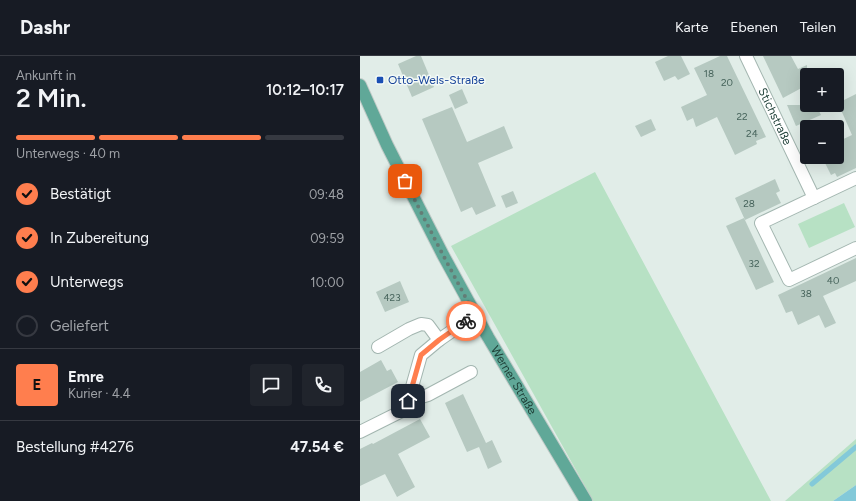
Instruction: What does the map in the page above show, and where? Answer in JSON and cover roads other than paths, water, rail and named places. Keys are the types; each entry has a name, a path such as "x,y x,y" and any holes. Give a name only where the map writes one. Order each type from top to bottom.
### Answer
{"main road":[{"name":"Werner Straße","path":"360,85 387,145 475,315 586,501"}],"street":[{"name":"Stichstraße","path":"746,56 814,198"},
{"path":"856,178 761,223 789,280 856,248"},
{"path":"360,432 402,411 408,401 421,355 439,340 475,315"},
{"path":"378,347 409,329 421,324 428,325 439,340"},
{"path":"408,401 428,396 471,372"}],"water":[{"path":"856,485 856,501 833,501"}],"waterway":[{"path":"812,484 856,447"}],"place":[{"name":"Otto-Wels-Straße","path":"380,80"}]}
